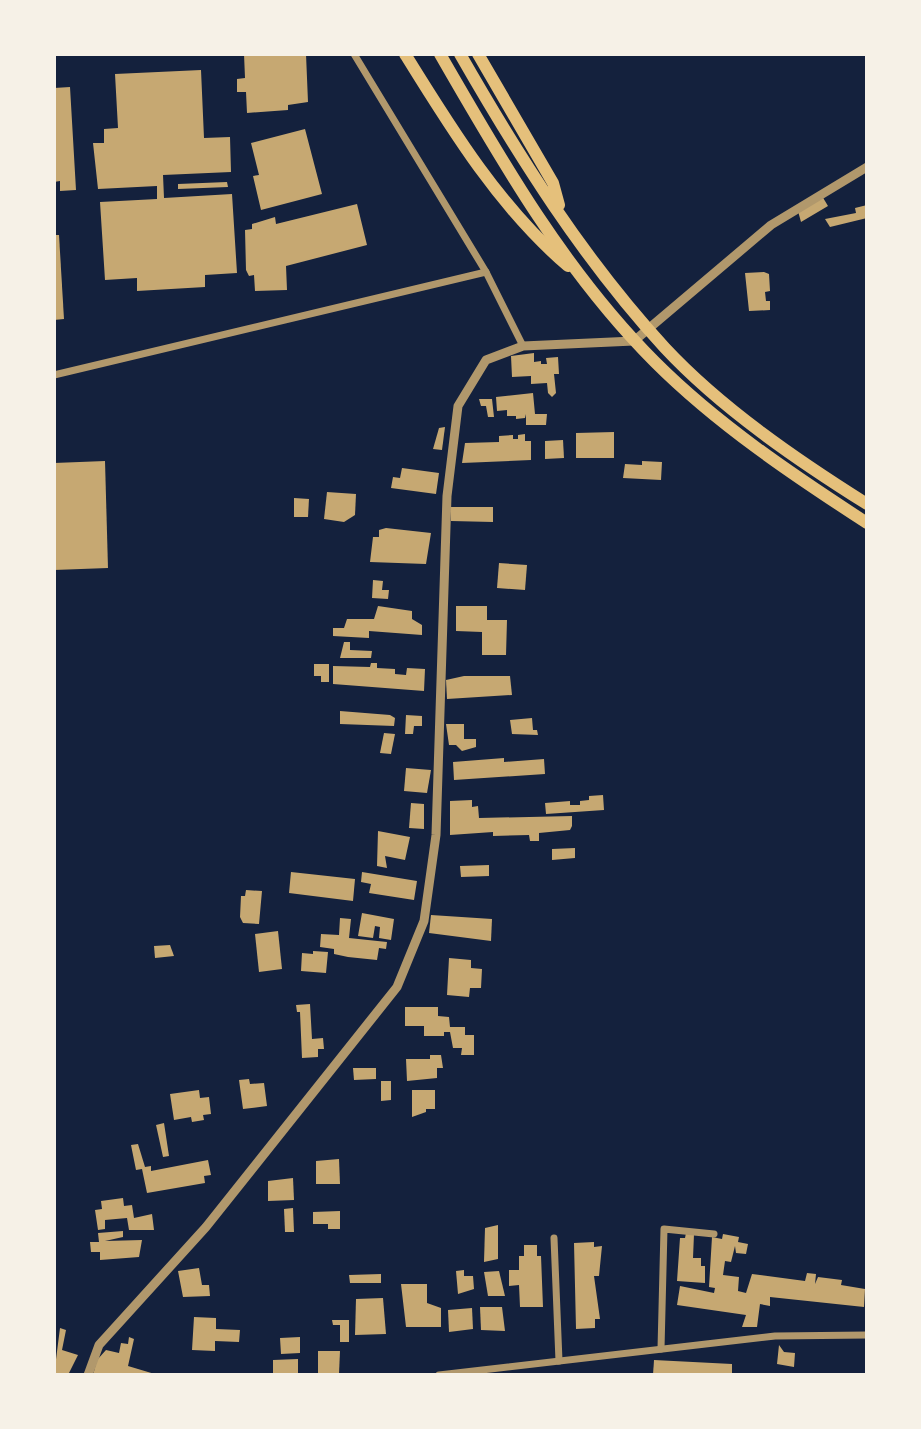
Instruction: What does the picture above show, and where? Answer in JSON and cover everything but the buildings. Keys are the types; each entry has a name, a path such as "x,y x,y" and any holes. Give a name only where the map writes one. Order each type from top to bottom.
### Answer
{"highway":[{"path":"405,54 451,129 506,203 534,238 581,278"},
{"path":"440,54 530,203 581,278 655,362 754,445 867,523"},
{"path":"460,54 594,265 666,350 763,431 867,504"},
{"path":"478,54 553,183 561,216"}],"street":[{"path":"354,54 486,272 523,346"},
{"path":"88,1375 99,1345 206,1227 397,987 424,921 436,835 447,496 458,406 486,360 523,346 634,341 771,225 867,167"},
{"path":"54,375 486,272"},
{"path":"661,1349 664,1229 714,1234"},
{"path":"554,1238 559,1361"},
{"path":"439,1375 775,1336 867,1335"}]}
